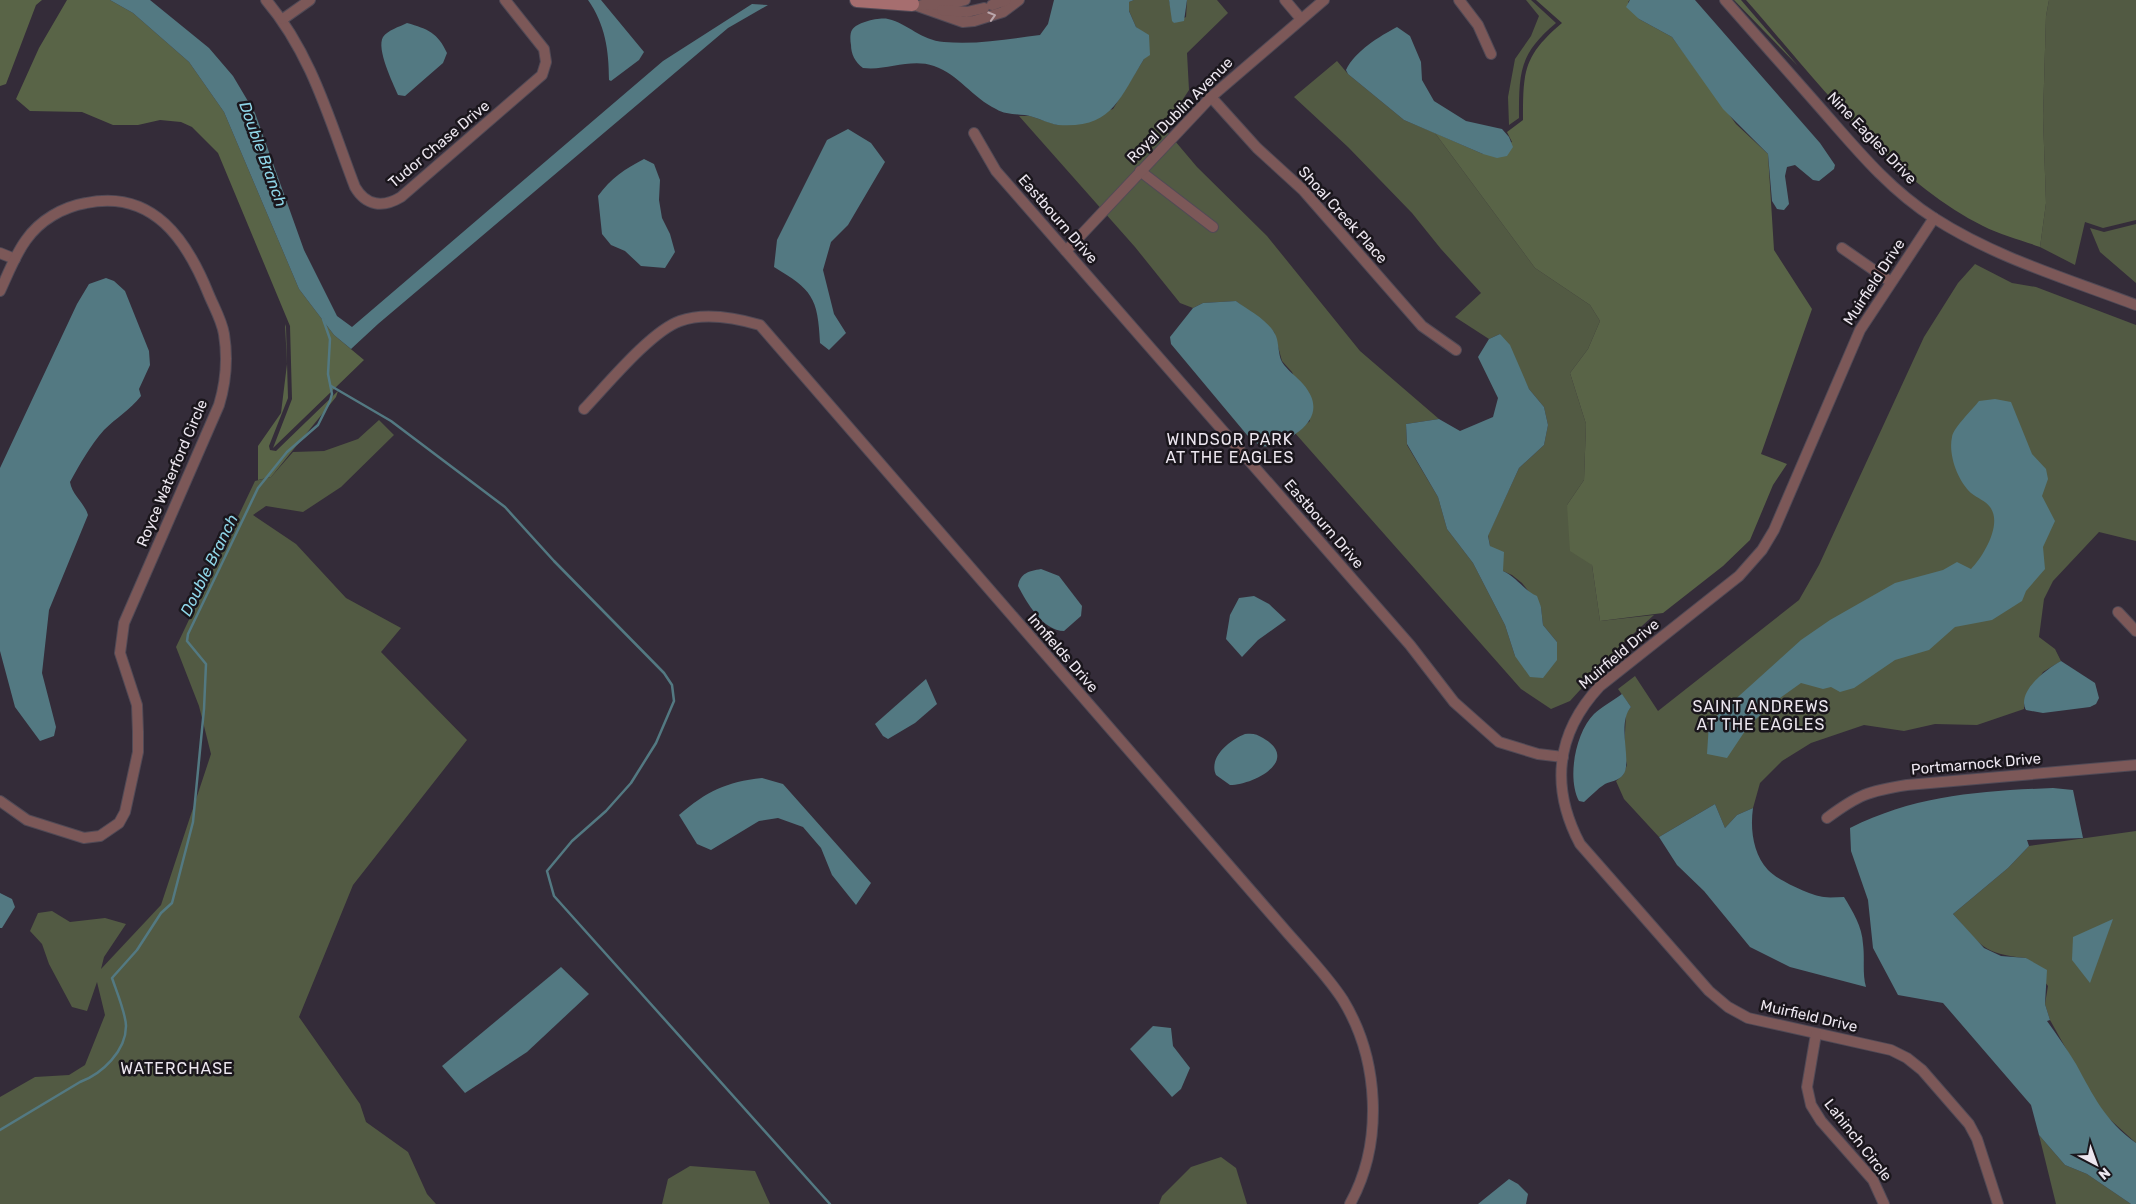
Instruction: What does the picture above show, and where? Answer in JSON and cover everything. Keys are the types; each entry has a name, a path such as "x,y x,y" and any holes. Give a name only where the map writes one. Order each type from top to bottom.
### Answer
{"street":[{"name":"Tudor Chase Drive","path":"266,0 283,20 315,79 355,187 361,197 372,203 385,204 401,197 542,74 546,62 544,49 505,0"},
{"path":"283,20 310,0"},
{"path":"857,0 912,4 950,4 965,0"},
{"path":"912,4 949,12 967,12 1006,0"},
{"path":"912,4 958,20 974,21 1003,12 1019,0"},
{"path":"1285,0 1301,19"},
{"name":"Royal Dublin Avenue","path":"1066,251 1211,97 1324,0"},
{"path":"1459,0 1478,25 1491,54"},
{"name":"Nine Eagles Drive","path":"1725,0 1859,153 1895,189 1934,218 2002,255 2136,305"},
{"name":"Shoal Creek Place","path":"1211,97 1257,148 1303,190 1422,326 1456,350"},
{"name":"Eastbourn Drive","path":"974,133 996,171 1157,358 1410,645 1454,702 1499,742 1538,754 1563,758"},
{"path":"1140,171 1213,227"},
{"name":"Royce Waterford Circle","path":"0,291 27,239 46,220 71,206 102,199 131,202 158,217 182,240 202,276 224,332 227,362 225,386 219,405 124,623 120,653 137,705 138,732 138,752 125,812 119,823 110,830 100,836 84,838 27,820 0,801"},
{"name":"Muirfield Drive","path":"1934,218 1860,330 1778,521 1762,550 1739,576 1600,686 1586,701 1566,740 1561,781 1563,801 1570,824 1580,844 1709,991 1728,1007 1748,1018 1890,1050 1907,1058 1922,1070 1969,1124 1977,1139 1998,1204"},
{"path":"1842,248 1891,282"},
{"path":"0,252 15,259"},
{"name":"Innfields Drive","path":"584,409 651,340 680,321 711,317 739,319 760,325 1285,930 1342,1000 1364,1048 1372,1091 1373,1111 1368,1154 1362,1176 1350,1204"},
{"path":"2118,612 2136,631"},
{"name":"Portmarnock Drive","path":"1827,818 1860,795 1876,790 1907,785 2136,765"},
{"name":"Lahinch Circle","path":"1816,1034 1807,1087 1811,1105 1821,1121 1872,1180 1884,1204"}],"green space":[{"path":"0,0 42,0 36,5 6,84 0,86"},
{"path":"67,0 110,0 133,13 189,62 224,112 299,289 334,335 364,360 273,448 292,399 290,326 218,153 192,127 181,122 160,120 138,125 113,125 82,112 30,111 16,99 39,48"},
{"path":"1134,0 1169,0 1174,23 1186,17 1187,0 1217,0 1228,13 1187,53 1189,90 1164,128 1197,167 1267,236 1360,351 1439,419 1406,424 1407,445 1438,497 1447,529 1473,563 1505,625 1515,656 1557,642 1543,625 1541,607 1522,583 1503,571 1490,546 1488,535 1519,468 1544,445 1548,425 1544,407 1529,389 1500,334 1489,339 1455,317 1481,293 1441,249 1412,213 1348,147 1294,97 1337,61 1348,74 1404,120 1435,133 1535,268 1590,305 1600,321 1588,349 1570,373 1586,424 1584,480 1567,505 1592,565 1600,621 1654,615 1621,645 1570,701 1551,709 1521,689 1295,433 1310,421 1292,372 1282,361 1274,332 1236,301 1203,303 1193,308 1180,303 1135,247 1019,116 1030,116 1057,125 1113,109 1144,59 1141,31 1136,27 1127,6 1129,2"},
{"path":"1526,0 1531,0 1556,23 1535,44 1528,55 1521,76 1519,118 1509,125 1508,97 1515,59 1531,36 1539,16"},
{"path":"1536,0 1630,0 1628,2 1639,19 1672,37 1736,124 1768,154 1774,250 1812,309 1761,454 1787,464 1773,485 1750,540 1723,566 1663,613 1600,621 1592,565 1570,551 1567,505 1584,480 1586,424 1570,373 1588,349 1600,321 1590,305 1535,268 1435,133 1483,154 1512,142 1507,132 1523,120 1525,77 1528,66 1539,45 1562,23"},
{"path":"1734,0 1741,0 1798,66"},
{"path":"1746,0 2049,0 2046,16 2043,117 2046,203 2040,247 1983,226 1949,206 1916,182 1855,125"},
{"path":"2049,0 2136,0 2136,220 2103,228 2085,222 2075,265 2040,247 2046,203 2043,117 2046,16"},
{"path":"2136,224 2136,283 2100,252 2090,228 2104,232"},
{"path":"1975,264 2012,283 2036,287 2136,325 2136,541 2099,532 2053,581 2044,599 2039,637 2055,649 2061,661 2043,672 2024,704 2024,709 1977,725 1935,724 1904,731 1864,725 1811,743 1782,761 1760,783 1753,808 1737,815 1725,828 1715,804 1659,837 1624,799 1616,781 1623,775 1627,765 1624,752 1626,713 1631,707 1618,689 1635,676 1658,711 1799,600 1819,565 1924,337 1958,283"},
{"path":"285,324 286,327 288,398 269,446 270,450 276,451 338,391 336,397 271,477 258,480 258,446 281,413 287,364"},
{"path":"379,420 394,435 341,487 303,512 266,506 253,515 296,544 346,598 401,628 381,652 467,740 353,885 299,1017 360,1104 366,1122 408,1152 427,1194 436,1204 0,1204 0,1097 35,1077 69,1075 85,1065 105,1015 97,982 87,1011 72,1007 49,964 42,944 30,931 38,913 52,911 70,922 105,918 126,924 104,957 101,969 161,905 211,754 199,706 176,647 255,481 271,477 293,452 324,451 358,439"},
{"path":"2136,831 2136,1143 2104,1114 2093,1097 2050,1020 2045,1004 2048,986 2026,958 2000,954 1984,946 1953,914 2008,868 2029,846"},
{"path":"2039,1135 2065,1165 2087,1174 2131,1204 2056,1204"},
{"path":"1221,1157 1236,1168 1247,1204 1159,1204 1162,1196 1191,1167"},
{"path":"690,1166 755,1171 770,1204 662,1204 668,1179"}],"water":[{"path":"110,0 150,0 209,48 233,76 255,113 304,250 337,316 352,327 663,61 752,4 768,5 728,28 378,324 351,349 334,335 299,289 224,112 189,62 133,13"},
{"path":"588,0 601,0 644,52 639,60 611,81 609,80 605,38 594,9"},
{"path":"1054,0 1134,0 1129,2 1129,11 1136,27 1149,35 1150,55 1144,59 1112,109 1091,122 1076,125 1058,125 1028,116 1005,113 980,99 958,80 934,66 916,63 881,68 863,68 854,58 852,52 850,39 852,30 863,22 880,19 895,21 928,38 944,42 980,42 1040,35 1048,24"},
{"path":"1169,0 1187,0 1184,21 1174,23 1172,21"},
{"path":"1630,0 1695,0 1820,143 1835,165 1834,169 1819,181 1813,180 1795,165 1787,167 1785,176 1789,204 1784,210 1777,209 1772,201 1768,154 1723,109 1672,37 1639,19 1626,7"},
{"path":"407,23 421,27 436,36 447,53 443,63 405,96 398,95 383,57 381,42 388,32"},
{"path":"1397,27 1410,36 1421,62 1422,80 1434,101 1466,121 1502,129 1509,137 1513,147 1507,156 1497,158 1483,154 1404,120 1348,74 1346,70 1350,63 1362,50"},
{"path":"848,129 871,143 885,162 848,225 831,242 823,270 834,314 846,333 829,350 820,343 815,305 810,296 797,282 774,267 777,240 827,140"},
{"path":"644,159 654,164 660,180 659,200 662,218 670,234 675,252 665,268 641,266 625,251 611,245 602,234 598,196 619,174"},
{"path":"106,278 114,281 125,291 149,351 150,365 139,389 141,396 99,436 70,482 73,491 88,515 49,610 42,673 56,727 54,736 40,741 15,707 0,651 0,468 77,304 89,284"},
{"path":"1236,301 1269,325 1276,336 1282,362 1311,395 1313,405 1308,423 1292,436 1271,447 1260,446 1247,435 1171,344 1170,337 1193,308 1203,303"},
{"path":"1500,334 1510,345 1529,389 1544,407 1548,425 1544,445 1519,468 1488,536 1490,546 1504,552 1503,571 1537,596 1541,607 1543,625 1557,642 1557,660 1543,678 1530,677 1515,656 1505,625 1473,563 1447,529 1438,497 1407,444 1406,424 1439,419 1460,431 1493,417 1498,398 1478,357 1489,339"},
{"path":"1995,399 2011,402 2032,454 2046,469 2048,479 2042,496 2055,521 2043,547 2045,569 2026,591 2022,601 1992,620 1955,627 1929,650 1895,660 1854,688 1840,692 1831,687 1823,689 1801,683 1780,698 1749,725 1727,758 1707,754 1709,723 1801,640 1830,620 1895,583 1943,570 1957,562 1971,569 1976,564 1990,540 1993,531 1993,514 1990,507 1971,493 1962,482 1955,467 1951,444 1953,433 1979,401"},
{"path":"1041,569 1059,576 1082,606 1081,616 1064,631 1056,630 1049,626 1036,615 1018,586 1023,575"},
{"path":"1254,596 1269,604 1286,620 1258,640 1242,657 1226,639 1230,615 1239,598"},
{"path":"2061,661 2095,683 2099,698 2096,704 2090,707 2043,713 2026,710 2024,703 2025,695 2034,681"},
{"path":"926,679 937,704 915,723 888,739 883,736 875,724"},
{"path":"1622,694 1631,707 1625,723 1626,769 1619,779 1605,784 1584,802 1579,801 1575,792 1573,769 1582,733 1587,722 1594,714"},
{"path":"1245,734 1259,736 1273,746 1277,755 1276,763 1270,770 1251,781 1230,785 1216,775 1215,762 1227,745"},
{"path":"762,778 783,784 871,883 856,905 832,875 821,848 803,827 778,818 759,821 711,850 697,844 679,815 718,789 738,782"},
{"path":"2053,788 2073,790 2083,838 2027,840 2029,846 2008,868 1953,914 1984,948 2001,956 2026,958 2047,970 2045,1004 2050,1020 2047,1021 2073,1058 2094,1097 2108,1117 2125,1135 2136,1143 2136,1204 2131,1204 2087,1174 2065,1165 2039,1135 2031,1105 1943,1003 1898,995 1873,948 1868,900 1851,851 1850,828 1899,808 1975,793"},
{"path":"1715,804 1725,828 1737,815 1753,808 1752,833 1756,849 1763,864 1772,874 1811,894 1826,897 1844,897 1861,931 1866,987 1790,967 1750,947 1704,891 1677,865 1659,837"},
{"path":"0,893 12,899 15,907 2,928 0,928"},
{"path":"2113,919 2090,983 2072,960 2073,937"},
{"path":"561,967 589,994 527,1052 465,1093 442,1066"},
{"path":"1153,1026 1171,1028 1173,1046 1190,1068 1181,1089 1172,1097 1130,1049"},
{"path":"1509,1179 1518,1184 1528,1194 1526,1204 1478,1204"}],"waterway":[{"name":"Double Branch","path":"0,1130 96,1073 111,1060 122,1044 126,1021 112,978 137,950 161,913 172,903 193,822 204,709 206,664 187,641 188,634 258,488 287,452 318,425 330,401 332,394 328,374 330,339 323,319"},
{"path":"331,386 391,421 505,507 554,561 664,673 672,685 674,701 656,743 631,783 606,811 572,841 547,871 554,896 830,1204"}],"district":[{"name":"WINDSOR PARK AT THE EAGLES","path":"1230,448"},
{"name":"SAINT ANDREWS AT THE EAGLES","path":"1761,715"},
{"name":"WATERCHASE","path":"177,1068"}]}
